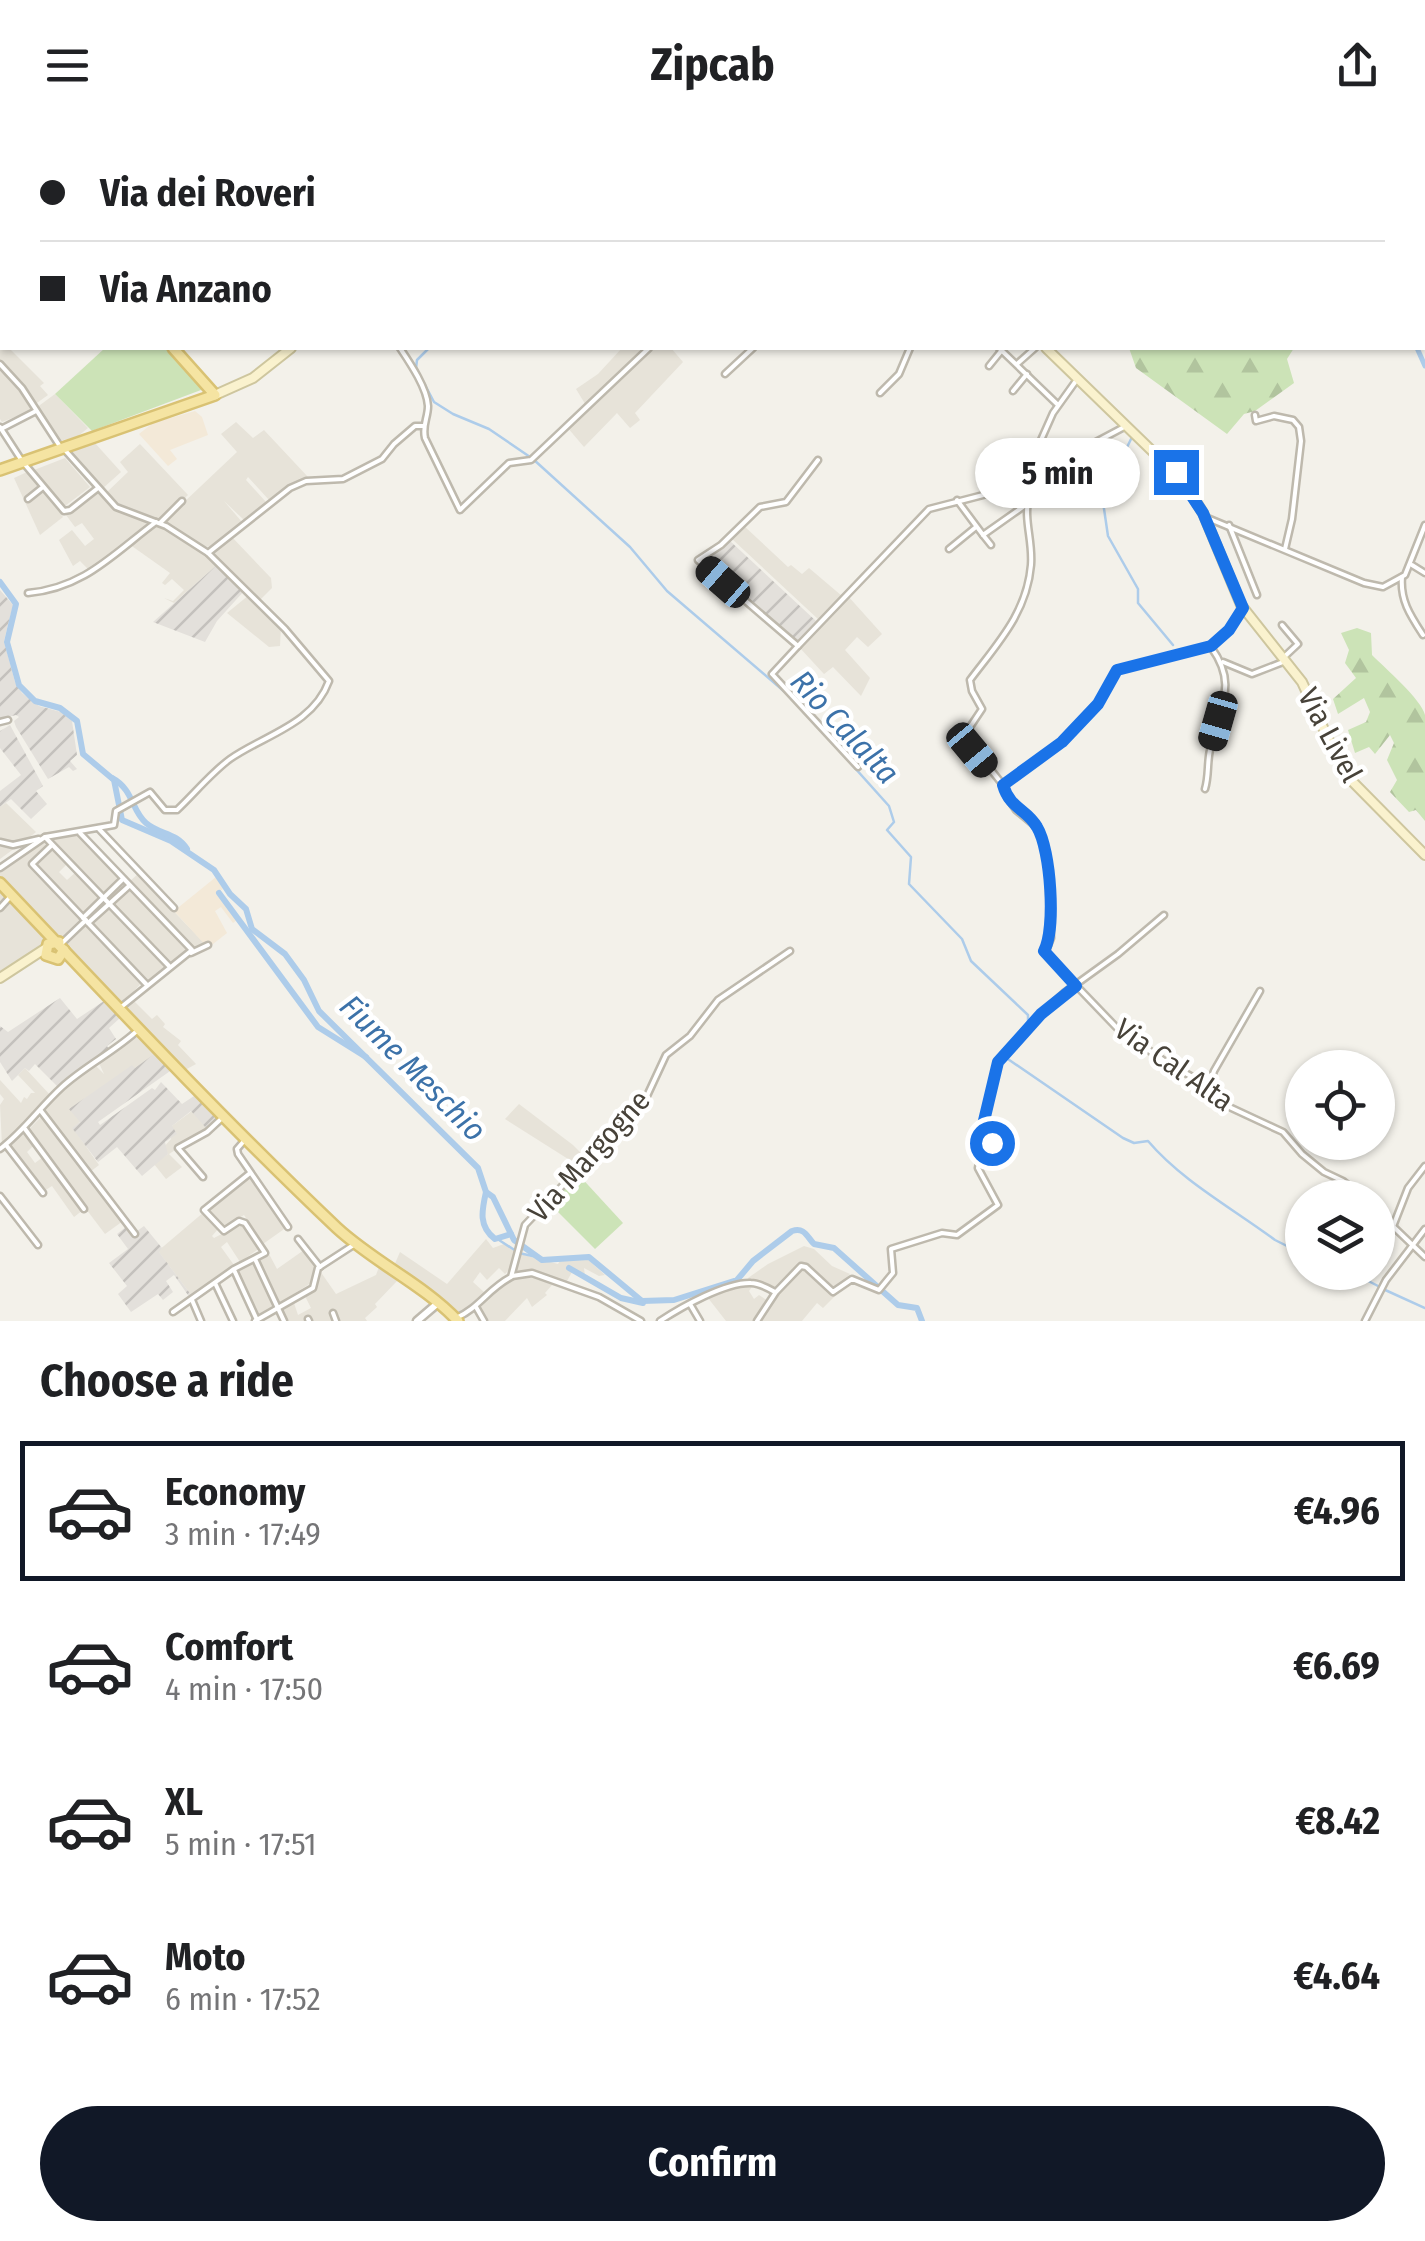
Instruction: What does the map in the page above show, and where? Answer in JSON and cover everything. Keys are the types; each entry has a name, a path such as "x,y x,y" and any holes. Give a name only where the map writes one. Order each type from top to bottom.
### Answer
{"main road":[{"path":"174,350 214,395"},
{"path":"0,470 235,388 289,350"},
{"name":"Via Livel","path":"1048,350 1176,472 1205,518 1243,608 1310,696 1348,777 1425,855"},
{"path":"206,382 220,388 235,388"},
{"path":"199,401 206,392 206,382"},
{"path":"0,883 44,928 55,949 76,962 223,1117 354,1244 457,1320"},
{"path":"0,978 27,960 55,949"}],"street":[{"path":"1386,130 1409,130"},
{"path":"401,350 426,398 428,408 423,426 461,509 509,463 532,459 647,350"},
{"path":"725,374 751,350"},
{"path":"880,393 899,374 909,350"},
{"path":"988,366 1000,350"},
{"path":"1002,350 1058,405"},
{"path":"1017,364 1033,350"},
{"path":"0,364 16,380 61,447 120,510 158,523 208,553 285,629 329,681 313,708 228,760 177,810 165,810 150,792 118,810 114,825 13,845 0,842"},
{"path":"1013,391 1027,374"},
{"path":"858,767 772,674 929,509 986,495 1014,482 1036,453 1058,405 1078,378"},
{"path":"36,411 1,428 43,488 66,512 98,488"},
{"path":"1255,414 1256,421 1274,416 1292,420 1301,430 1299,473 1285,549"},
{"path":"1030,495 1052,488 1094,443 1127,425"},
{"path":"208,553 290,488 306,481 338,480 352,474 382,459 415,426 423,426"},
{"path":"798,646 698,560 727,540 760,507 786,502 818,460"},
{"path":"1014,482 1030,495"},
{"path":"28,499 43,488"},
{"path":"1030,495 1026,525 1032,561 1024,604 986,663 970,680 982,708 964,736 1003,785 1051,753 1074,730 1098,704 1117,670 1211,646 1229,630 1243,608"},
{"path":"957,500 991,546"},
{"path":"28,593 75,583 182,501"},
{"path":"983,535 1027,504"},
{"path":"1205,518 1364,583 1384,587 1402,577"},
{"path":"1228,525 1257,596"},
{"path":"1423,635 1407,612 1400,590 1425,526"},
{"path":"948,548 976,527"},
{"path":"1410,564 1425,573"},
{"path":"1222,662 1252,674 1284,660 1298,644 1282,625"},
{"path":"1205,789 1210,750 1228,683 1222,662 1211,646"},
{"path":"0,722 8,720"},
{"name":"Via Cal Alta","path":"1003,785 1016,810 1039,829 1048,861 1051,938 1044,951 1116,1026 1209,1086 1208,1100 1283,1132 1302,1154 1339,1180"},
{"path":"99,829 174,908"},
{"path":"80,833 192,952"},
{"path":"43,838 171,968"},
{"path":"0,868 43,838"},
{"path":"52,844 32,864 146,985"},
{"path":"55,949 108,905 138,870"},
{"path":"86,920 102,899 126,882"},
{"path":"0,908 12,895"},
{"path":"757,1321 776,1292 803,1266 833,1292 852,1279 882,1287 893,1272 891,1249 942,1233 957,1235 998,1206 978,1164 994,1149 983,1125 1003,1056 1041,1014 1164,915"},
{"path":"120,1008 192,952 208,946"},
{"name":"Via Margogne","path":"511,1277 524,1225 646,1098 666,1055 690,1036 718,1000 790,951"},
{"path":"1209,1086 1260,991"},
{"path":"0,1150 64,1084 120,1047 139,1029"},
{"path":"40,1111 135,1234"},
{"path":"203,1177 178,1148 223,1117"},
{"path":"24,1129 84,1210"},
{"path":"246,1140 237,1152 288,1227"},
{"path":"6,1144 43,1192"},
{"path":"1395,1221 1408,1188 1425,1166"},
{"path":"173,1312 265,1250 245,1222 224,1231 206,1211 250,1173"},
{"path":"0,1196 38,1245"},
{"path":"1366,1321 1386,1280 1425,1230"},
{"path":"1395,1232 1425,1257"},
{"path":"298,1239 320,1267"},
{"path":"234,1269 256,1320 314,1288 320,1267 354,1244"},
{"path":"254,1258 284,1321"},
{"path":"457,1320 476,1307 489,1291 527,1272 598,1297 641,1321"},
{"path":"214,1282 232,1321"},
{"path":"660,1321 724,1288 751,1283 776,1292"},
{"path":"192,1300 201,1321"},
{"path":"417,1321 438,1303"},
{"path":"690,1304 700,1321"},
{"path":"476,1307 484,1321"},
{"path":"332,1314 336,1321"}],"shaded area":[{"path":"0,350 11,350 44,383 40,386 48,395 34,405 14,374 0,361"},
{"path":"620,350 673,350 683,362 635,413 640,420 630,428 617,413 584,447 567,427 587,407 576,389 598,374"},
{"path":"0,366 33,410 2,422 0,419"},
{"path":"55,394 88,428 77,437 59,441 36,408"},
{"path":"195,411 202,417 208,435 170,450 177,459 168,466 139,434 153,423"},
{"path":"236,422 253,438 264,430 308,477 269,500 248,477 246,480 266,502 244,520 224,501 242,522 212,546 205,547 163,522 237,452 221,434"},
{"path":"94,442 121,472 102,489 70,454 71,449"},
{"path":"140,444 188,495 161,520 125,509 106,493 128,472 120,462"},
{"path":"65,458 90,487 65,506 34,470"},
{"path":"27,472 63,517 40,535 14,478"},
{"path":"97,491 119,510 150,522 89,570 80,561 73,566 59,540 72,530 85,546 94,539 82,523 75,527 66,515"},
{"path":"158,524 218,564 174,603 164,598 173,601 184,590 172,579 162,583 170,573 129,544"},
{"path":"743,525 788,567 791,565 802,574 809,568 842,596 819,620 731,538"},
{"path":"230,535 271,578 272,588 259,601 212,551"},
{"path":"729,540 816,621 796,643 700,560"},
{"path":"218,564 244,591 217,621 205,642 153,622"},
{"path":"0,590 13,605 4,641 15,682 39,706 61,712 72,721 77,755 70,761 77,769 73,771 69,767 48,779 16,727 14,721 19,717 0,719"},
{"path":"249,595 281,627 280,646 269,647 227,613"},
{"path":"847,595 882,634 868,647 857,637 845,650 870,678 861,696 833,667 824,674 800,648"},
{"path":"10,725 43,786 36,791 47,804 31,819 11,799 0,807 0,791 21,775 0,748 0,731"},
{"path":"6,803 36,832 31,836 35,840 0,859 0,807"},
{"path":"79,835 118,877 104,895 49,839"},
{"path":"45,839 46,847 29,864 82,919 61,940 0,877 0,870"},
{"path":"52,847 68,863 59,872 67,880 76,872 101,897 83,914 34,864"},
{"path":"138,874 205,944 196,951 129,882"},
{"path":"216,877 223,889 216,894 237,920 233,923 221,907 215,911 227,933 208,948 174,911"},
{"path":"130,888 189,949 173,965 112,904"},
{"path":"0,890 44,940 0,971"},
{"path":"109,906 167,966 149,981 92,923"},
{"path":"86,924 142,982 121,1006 65,943"},
{"path":"60,998 77,1019 104,1001 120,1018 109,1028 116,1039 107,1046 111,1052 58,1087 35,1064 12,1081 0,1062 0,1026 8,1032"},
{"path":"132,999 152,1019 157,1015 196,1064 185,1070 123,1007"},
{"path":"137,1034 157,1052 73,1128 99,1165 90,1172 43,1111 62,1089 95,1065 104,1074 99,1063"},
{"path":"157,1052 173,1069 98,1122 100,1125 152,1088 155,1090 161,1082 182,1104 197,1094 220,1119 206,1128 191,1111 172,1126 177,1134 165,1142 168,1154 142,1176 117,1147 98,1162 72,1128 80,1122 69,1109"},
{"path":"25,1068 51,1096 2,1146 0,1105 4,1099 0,1080 21,1103 24,1097 35,1093 18,1075"},
{"path":"519,1104 584,1156 576,1164 505,1119"},
{"path":"192,1111 208,1129 169,1154 182,1167 166,1179 154,1164 168,1154 164,1147 171,1139 172,1126"},
{"path":"43,1115 123,1221 105,1234 27,1131"},
{"path":"25,1133 34,1145 27,1152 35,1163 43,1157 83,1210 74,1217 52,1186 44,1191 10,1147"},
{"path":"250,1174 287,1227 263,1244 244,1215 223,1228 207,1210"},
{"path":"204,1212 219,1228 214,1238 243,1223 260,1248 240,1262 227,1242 221,1247 234,1265 192,1296 158,1251"},
{"path":"127,1226 133,1234 144,1226 162,1248 159,1252 190,1298 174,1275 166,1281 173,1292 163,1300 158,1294 131,1312 118,1294 127,1286 109,1263 128,1249 117,1234"},
{"path":"486,1239 493,1248 504,1244 515,1252 511,1268 505,1274 499,1268 487,1280 480,1272 473,1282 485,1293 462,1314 393,1268 400,1252 447,1284"},
{"path":"804,1246 850,1274 837,1288 831,1288 801,1262 775,1288 749,1281 768,1264"},
{"path":"304,1250 315,1267 314,1281 278,1304 258,1259 269,1254 277,1269"},
{"path":"516,1253 558,1264 561,1259 585,1257 605,1275 584,1268 585,1276 569,1267 569,1285 528,1270 517,1272 513,1268"},
{"path":"253,1260 275,1306 259,1317 236,1270"},
{"path":"379,1267 397,1281 375,1304 377,1307 365,1318 367,1321 338,1321 334,1311 330,1314 334,1321 312,1321 308,1316 307,1321 286,1321 279,1308 293,1300 298,1315 311,1308 304,1294 315,1287 320,1271 336,1294 376,1275"},
{"path":"800,1268 835,1296 823,1308 817,1303 802,1321 758,1321 774,1297"},
{"path":"528,1274 552,1285 547,1295 532,1307 527,1298 505,1321 485,1321 480,1309 485,1298 494,1289"},
{"path":"754,1284 749,1291 754,1299 759,1295 768,1301 754,1321 726,1321 708,1298 727,1288"}],"green space":[{"path":"103,350 169,350 198,380 201,390 92,431 55,394"},
{"path":"1130,350 1293,350 1287,359 1294,383 1255,411 1244,414 1227,434 1136,368"},
{"path":"1357,628 1371,633 1372,655 1410,693 1425,715 1425,821 1416,810 1409,812 1390,792 1397,780 1387,760 1394,743 1390,735 1375,754 1369,747 1355,753 1348,730 1366,722 1370,712 1364,698 1338,714 1333,699 1356,678 1345,663 1349,650 1341,633"},
{"path":"577,1173 623,1223 595,1249 548,1202"}],"waterway":[{"name":"Rio Calalta","path":"427,350 417,360 416,368 434,402 489,429 533,459 630,547 667,591 793,699"},
{"path":"1418,350 1425,366"},
{"path":"1114,474 1132,437"},
{"path":"1115,474 1103,502 1108,536 1138,589 1138,603 1173,645"},
{"name":"Fiume Meschio","path":"0,582 16,604 7,642 19,685 35,701 60,708 77,721 83,754 114,780 122,820 171,841 214,870 246,909 252,929 285,954 319,1011 478,1168 486,1192 493,1197 514,1240 542,1260 589,1257 642,1301 674,1300 737,1280 753,1261 792,1231 800,1230 814,1244 834,1248 898,1305 917,1308 922,1321"},
{"name":"Rio Calalta","path":"802,709 889,806 894,822 887,830 911,857 909,884 962,939 971,961 1028,1015 1028,1023 1002,1055 1123,1138 1134,1143 1148,1141 1192,1181 1285,1245"},
{"path":"112,778 124,788 146,823 178,839 187,849"},
{"path":"219,893 318,1027 366,1057"},
{"path":"486,1192 486,1229 495,1239 511,1234"},
{"path":"499,1240 519,1253 537,1257"},
{"path":"569,1268 621,1298 643,1303"},
{"name":"Rio Calalta","path":"1385,1290 1425,1308"}],"route":[{"path":"992,1143 983,1125 998,1062 1041,1014 1076,986 1044,951 1051,938 1050,872 1039,829 1016,810 1003,785 1051,753 1086,718 1117,670 1211,646 1229,630 1243,608 1203,513 1176,472"}]}
